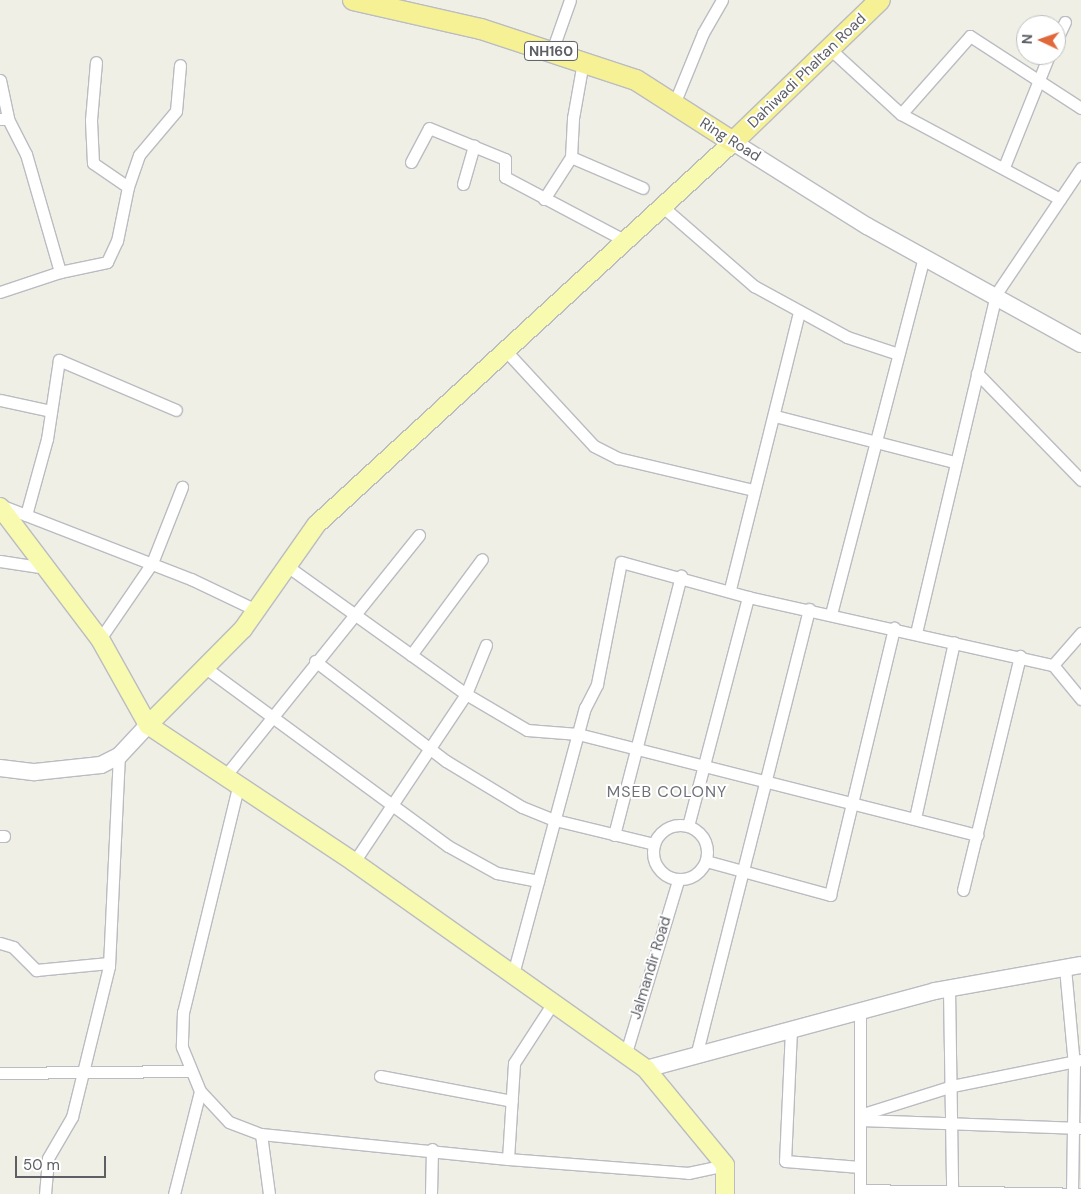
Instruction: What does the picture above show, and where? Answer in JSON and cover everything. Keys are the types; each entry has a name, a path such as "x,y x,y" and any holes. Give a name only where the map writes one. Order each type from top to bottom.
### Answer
{"highway":[{"name":"Ring Road","path":"353,0 482,29 636,80 734,142"},
{"name":"Dahiwadi Phaltan Road","path":"734,142 880,0"}],"main road":[{"path":"0,768 35,772 101,765 118,756 256,610 316,525 734,142"},
{"name":"Ring Road","path":"734,142 867,226 996,294 1080,342"},
{"path":"0,506 100,639 148,725 233,779 354,862 625,1056 646,1069 725,1165 725,1194"},
{"path":"646,1069 697,1052 949,989 1073,966"}],"street":[{"path":"552,51 570,0"},
{"path":"674,104 703,33 722,0"},
{"path":"901,114 970,36 1081,108"},
{"path":"830,49 901,114 1004,167 1060,200"},
{"path":"96,62 92,163 128,187"},
{"path":"544,199 571,156 572,118 584,62"},
{"path":"0,292 60,272 107,262 117,241 128,187 139,155 176,111 180,65"},
{"path":"1004,167 1044,65"},
{"path":"0,80 4,119 26,154 60,272"},
{"path":"411,162 429,128 505,159 505,177 626,241"},
{"path":"462,184 474,146"},
{"path":"571,156 643,188"},
{"path":"916,633 954,462 996,294 1081,168"},
{"path":"663,207 754,286 800,313 847,337 898,354"},
{"path":"831,614 924,256"},
{"path":"730,589 753,490 800,313"},
{"path":"506,351 594,446 645,465 753,490"},
{"path":"26,515 51,411 59,360 114,380 176,410"},
{"path":"977,373 1081,480"},
{"path":"0,400 51,411"},
{"path":"774,416 954,462"},
{"path":"100,639 152,564 182,487"},
{"path":"0,506 152,564 256,610"},
{"path":"419,535 353,614 271,718 233,779 183,1012 182,1047 190,1071 200,1091 229,1122 261,1134 432,1149 508,1159 688,1173 725,1165"},
{"path":"411,655 482,559"},
{"path":"0,561 46,568"},
{"path":"512,974 578,734 597,684 621,562 730,589 748,597 810,609 1053,664 1081,699"},
{"path":"287,566 466,694 527,730 578,734 703,768 915,818 977,835"},
{"path":"614,835 681,576"},
{"path":"688,826 748,597"},
{"path":"697,1052 810,609"},
{"path":"706,861 743,873 830,895 850,803 894,628"},
{"path":"1053,664 1081,633"},
{"path":"915,818 954,642"},
{"path":"354,862 392,804 431,750 466,694 486,645"},
{"path":"963,890 1020,656"},
{"path":"315,661 431,750 522,807 555,820 654,844"},
{"path":"203,666 271,718 448,846 496,873 538,881"},
{"path":"45,1194 48,1158 72,1117 109,963 118,756"},
{"path":"688,826 706,844 706,861 696,875 678,880 658,868 654,844 667,828 688,826"},
{"name":"Jalmandir Road","path":"625,1056 678,880"},
{"path":"0,943 13,947 36,970 109,963"},
{"path":"1072,1194 1077,1128 1077,1060 1073,966"},
{"path":"949,989 953,1124 952,1191"},
{"path":"508,1159 514,1064 553,1003"},
{"path":"860,1012 860,1192 952,1191 1081,1194"},
{"path":"791,1030 785,1161 860,1167"},
{"path":"860,1117 952,1086 1077,1060"},
{"path":"0,1072 190,1071"},
{"path":"380,1076 512,1101"},
{"path":"174,1194 200,1091"},
{"path":"860,1117 953,1124 1077,1128"},
{"path":"261,1134 269,1194"},
{"path":"430,1194 432,1149"}],"district":[{"name":"MSEB COLONY","path":"667,792"}]}
